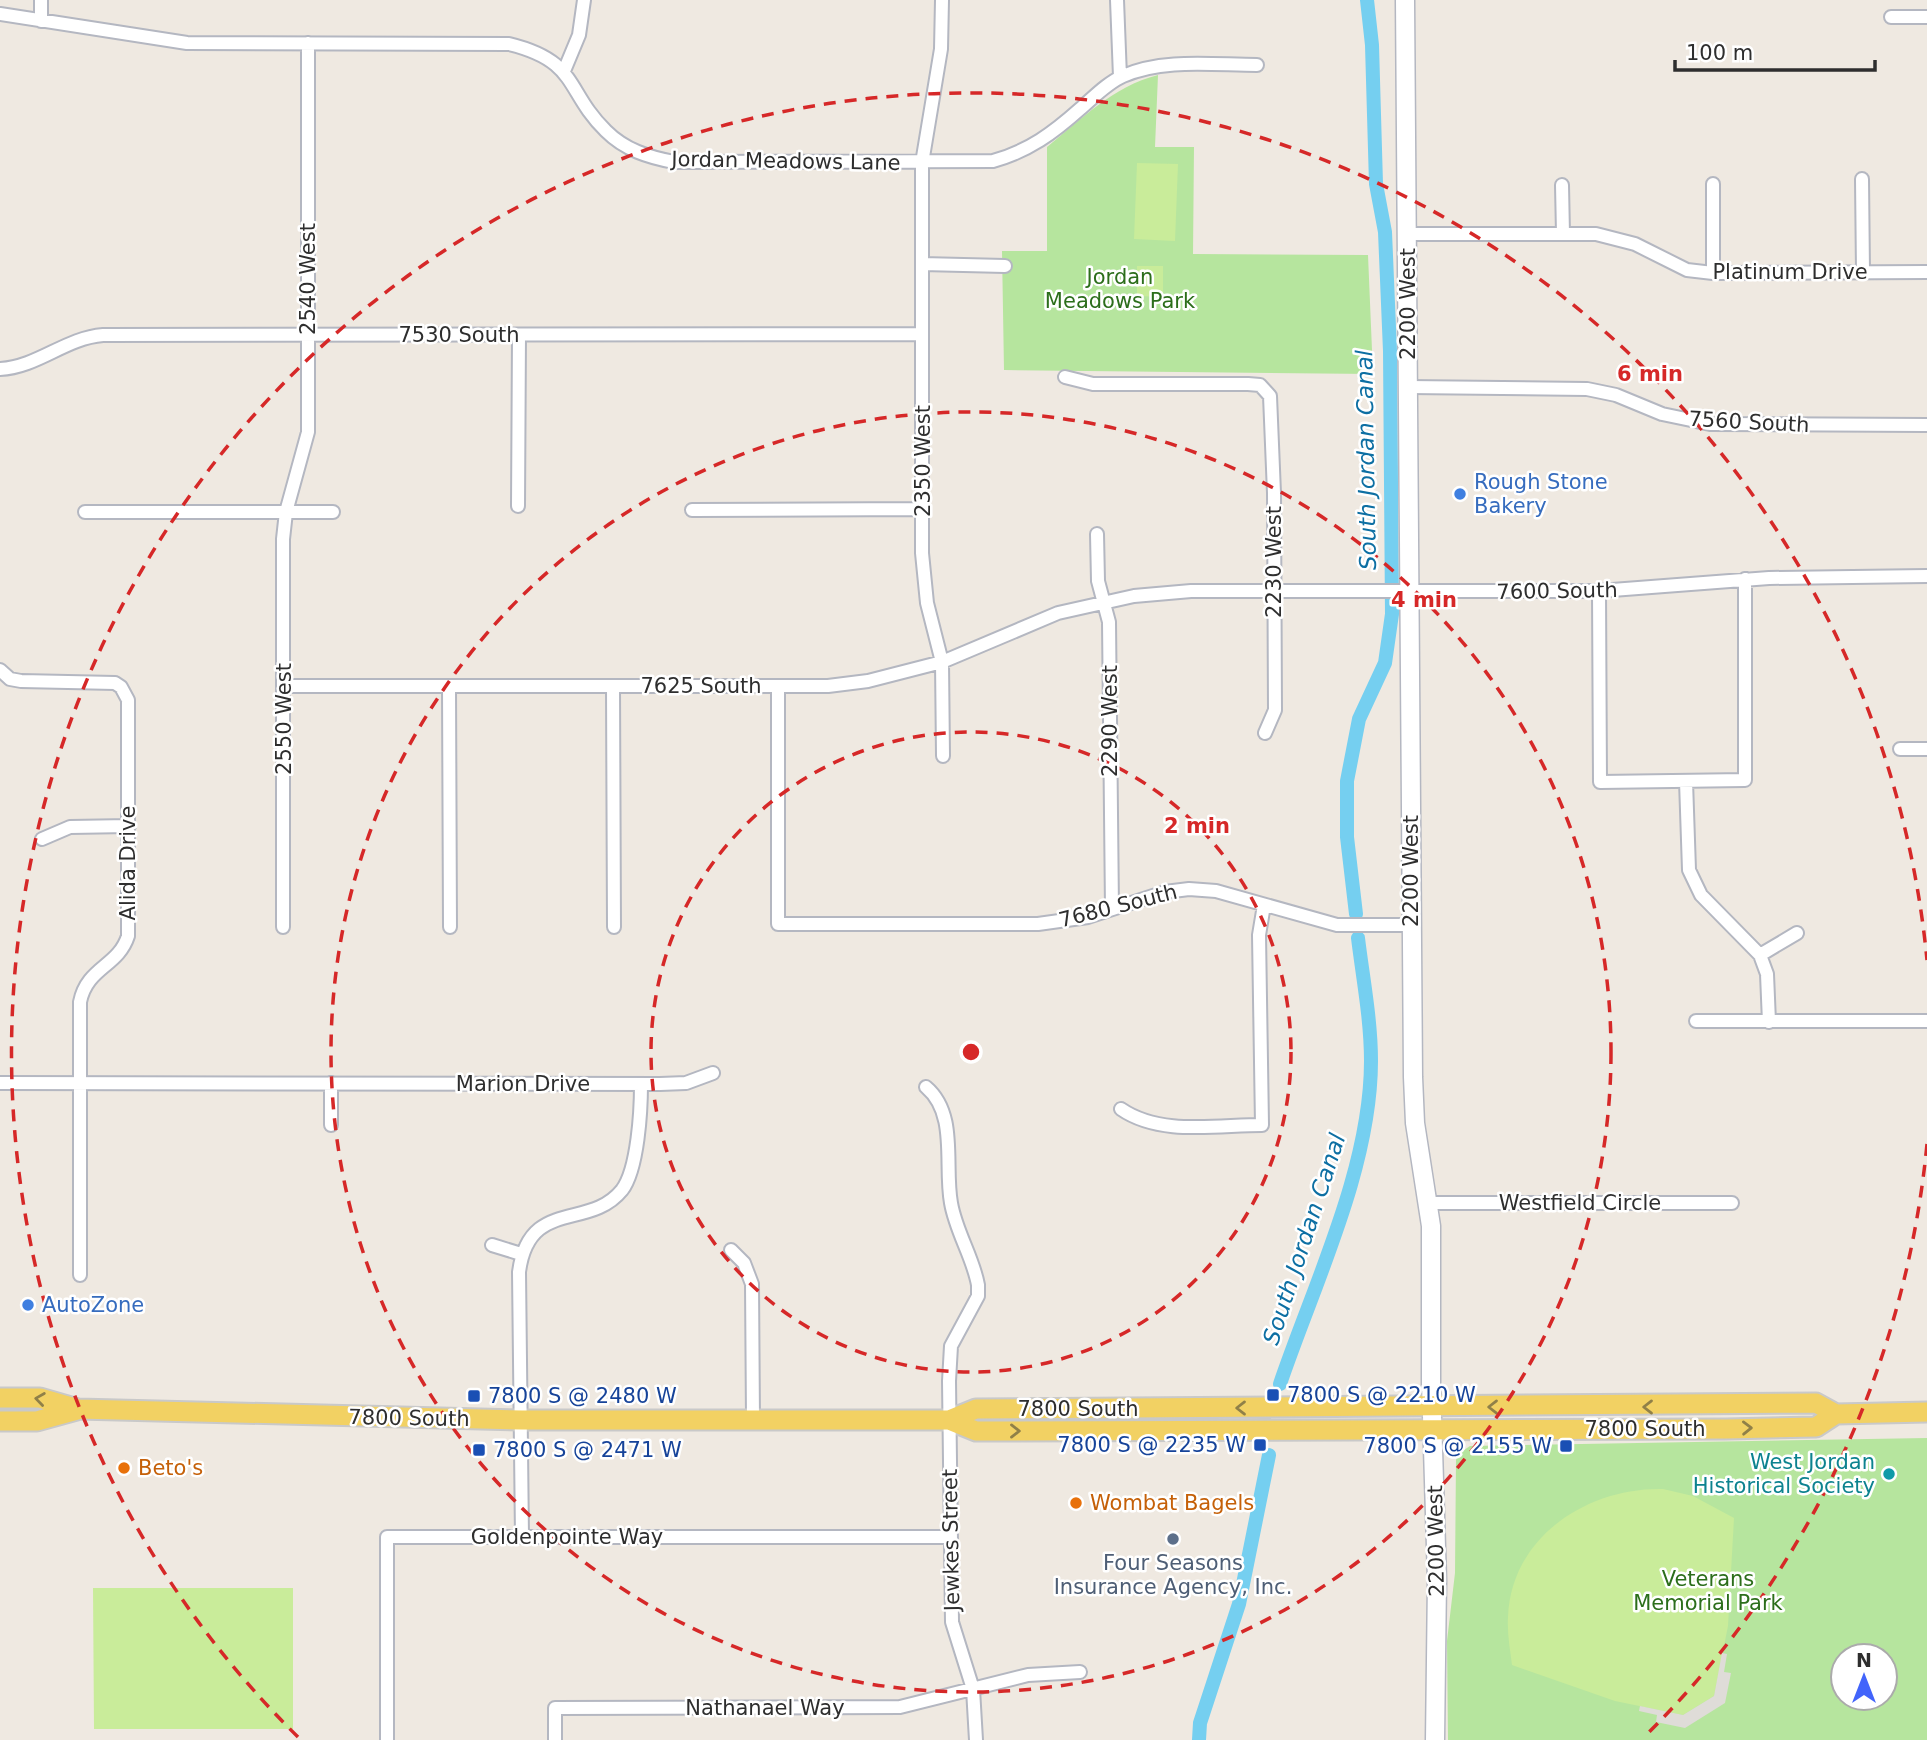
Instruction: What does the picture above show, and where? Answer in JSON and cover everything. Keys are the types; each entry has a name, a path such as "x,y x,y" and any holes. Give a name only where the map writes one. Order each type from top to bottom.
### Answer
{"main road":[{"name":"7800 South","path":"0,1398 40,1398 78,1409 522,1420 949,1420 976,1409 1816,1404 1836,1414 1927,1412"},
{"name":"7800 South","path":"0,1421 37,1421 78,1409"},
{"name":"7800 South","path":"949,1420 976,1431 1433,1430 1816,1427 1836,1414"}],"street":[{"path":"41,0 41,21"},
{"path":"564,71 579,36 584,0"},
{"name":"2350 West","path":"942,0 941,49 922,163 922,334 924,579 942,663 943,756"},
{"path":"1117,0 1117,50 1121,77"},
{"name":"2200 West","path":"1405,0 1408,387 1397,592 1411,925 1414,1110 1428,1203 1437,1580 1435,1740"},
{"name":"Jordan Meadows Lane","path":"0,14 187,43 509,44 547,57 564,71 605,130 635,152 674,162 981,162 1019,154 1041,141 1121,77 1169,65 1257,65"},
{"path":"1891,17 1927,17"},
{"name":"2540 West","path":"286,512 308,432 308,43"},
{"path":"1862,179 1863,272"},
{"path":"1713,184 1713,273"},
{"path":"1562,185 1563,234"},
{"name":"Platinum Drive","path":"1408,234 1563,234 1615,237 1679,267 1713,273 1927,272"},
{"path":"922,264 1005,266"},
{"name":"7530 South","path":"1,369 27,364 86,336 922,334"},
{"path":"518,506 519,335"},
{"name":"2230 West","path":"1065,377 1093,384 1248,384 1267,390 1272,414 1275,710 1265,733"},
{"name":"7560 South","path":"1408,387 1562,386 1587,389 1616,395 1662,414 1710,424 1927,425"},
{"path":"692,510 923,509"},
{"path":"85,512 333,512"},
{"name":"2550 West","path":"283,927 283,539 286,512"},
{"name":"2290 West","path":"1097,534 1098,582 1109,622 1112,909"},
{"name":"7600 South","path":"1104,602 1171,593 1599,592 1745,579 1927,576"},
{"path":"1599,592 1600,782 1745,780 1745,579"},
{"name":"7625 South","path":"284,686 828,686 868,681 942,663 1058,613 1104,602"},
{"name":"Alida Drive","path":"0,670 10,679 22,681 98,681 121,687 128,700 128,936 119,954 92,974 82,992 78,1083 80,1275"},
{"path":"449,686 450,927"},
{"path":"613,686 614,927"},
{"name":"7680 South","path":"778,686 778,924 1065,922 1165,892 1189,889 1216,891 1337,925 1411,925"},
{"path":"1900,749 1927,749"},
{"path":"1686,781 1687,858 1695,886 1760,955 1767,974 1769,1021"},
{"path":"42,839 70,827 129,826"},
{"path":"1121,1110 1136,1119 1155,1125 1262,1125 1259,935 1264,905"},
{"path":"1760,955 1797,933"},
{"path":"1696,1021 1927,1021"},
{"name":"Marion Drive","path":"0,1083 641,1084 686,1083 712,1073"},
{"path":"331,1083 331,1125"},
{"path":"522,1537 521,1254 528,1241 549,1222 593,1210 607,1203 622,1190 632,1160 640,1112 641,1084"},
{"name":"Jewkes Street","path":"926,1087 938,1097 945,1115 951,1204 978,1285 978,1296 951,1346 949,1420 952,1622 973,1689 976,1740"},
{"name":"Westfield Circle","path":"1428,1203 1732,1203"},
{"path":"492,1245 521,1254"},
{"path":"731,1250 744,1263 752,1284 753,1420"},
{"name":"Goldenpointe Way","path":"387,1740 387,1537 951,1537"},
{"name":"Nathanael Way","path":"555,1740 555,1708 885,1708 912,1705 1046,1672 1080,1672"}],"green space":[{"name":"Jordan Meadows Park","path":"1158,75 1155,147 1194,147 1193,254 1368,255 1373,374 1004,370 1002,251 1047,251 1047,147 1112,95"},
{"path":"1137,163 1178,164 1175,241 1134,239"},
{"path":"1137,266 1163,266 1163,297 1137,296"},
{"name":"Veterans Memorial Park","path":"1927,1438 1927,1740 1448,1740 1447,1641 1455,1573 1458,1454 1470,1446"},
{"path":"1663,1489 1693,1496 1734,1518 1728,1626 1714,1696 1683,1715 1615,1701 1512,1665 1508,1617 1512,1588 1523,1563 1539,1540 1559,1522 1582,1507 1635,1491"},
{"path":"93,1588 293,1588 293,1729 94,1729"}],"shaded area":[{"path":"1722,1653 1727,1654 1724,1672 1731,1673 1725,1703 1685,1728 1656,1722 1657,1715 1639,1711 1640,1706 1683,1715 1714,1696"}],"waterway":[{"name":"South Jordan Canal","path":"1356,914 1347,837 1347,781 1359,719 1385,663 1392,614 1390,351 1385,232 1376,184 1372,45 1367,0"},
{"name":"South Jordan Canal","path":"1280,1384 1338,1225 1362,1143 1371,1046 1358,938"},
{"name":"South Jordan Canal","path":"1199,1740 1200,1723 1239,1604 1269,1455"}],"place":[{"name":"Rough Stone Bakery","path":"1460,494"},
{"name":"AutoZone","path":"28,1305"},
{"name":"7800 S @ 2210 W","path":"1273,1395"},
{"name":"7800 S @ 2480 W","path":"474,1396"},
{"name":"7800 S @ 2235 W","path":"1260,1445"},
{"name":"7800 S @ 2155 W","path":"1566,1446"},
{"name":"7800 S @ 2471 W","path":"479,1450"},
{"name":"Beto's","path":"124,1468"},
{"name":"West Jordan Historical Society","path":"1889,1474"},
{"name":"Wombat Bagels","path":"1076,1503"},
{"name":"Four Seasons Insurance Agency, Inc.","path":"1173,1539"}]}
